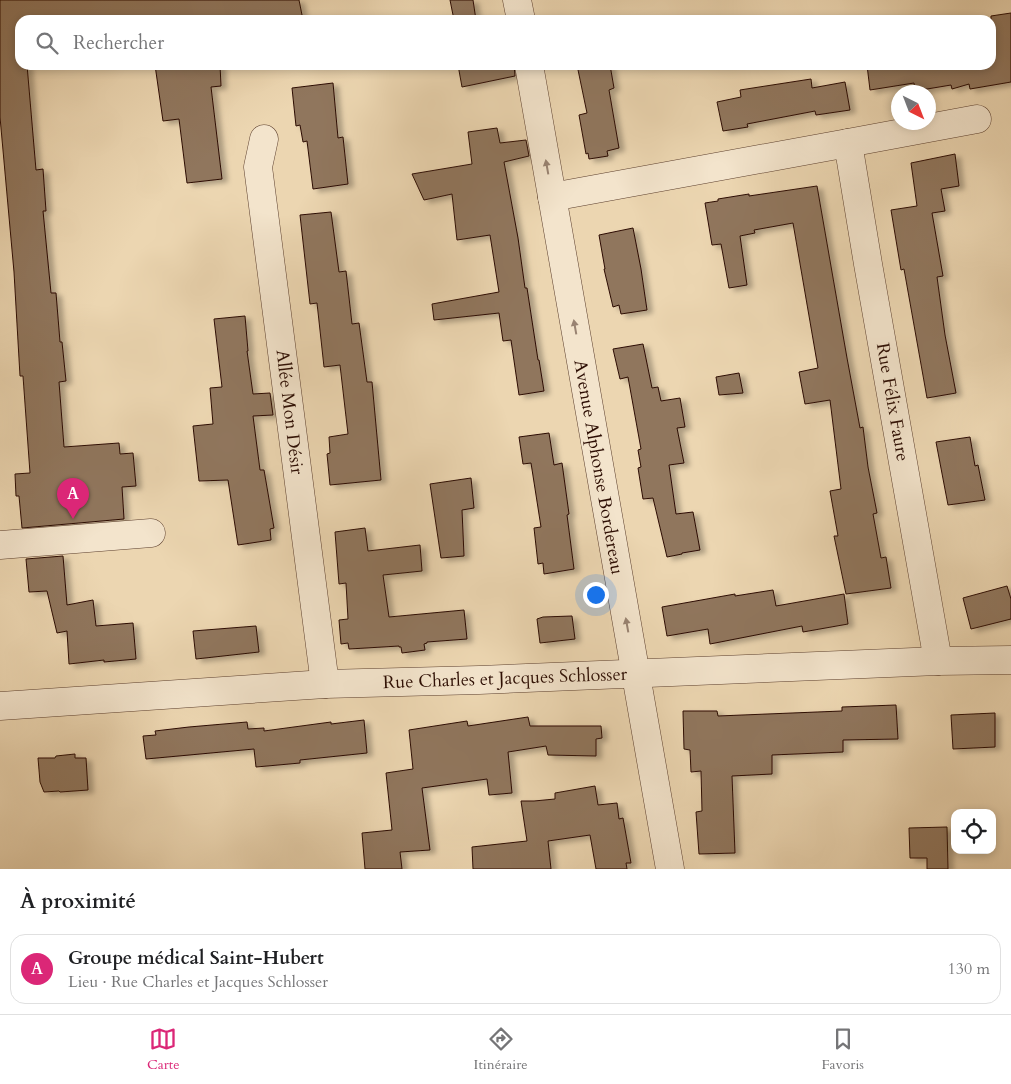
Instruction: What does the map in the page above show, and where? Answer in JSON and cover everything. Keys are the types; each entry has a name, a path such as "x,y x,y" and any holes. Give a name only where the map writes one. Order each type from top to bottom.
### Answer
{"street":[{"path":"517,0 520,15"},
{"name":"Avenue Alphonse Bordereau","path":"530,70 670,869"},
{"path":"552,196 977,119"},
{"name":"Allée Mon Désir","path":"264,140 258,167 325,684"},
{"name":"Rue Félix Faure","path":"848,143 938,661"},
{"path":"0,545 151,534"},
{"name":"Rue Charles et Jacques Schlosser","path":"0,706 325,684 479,680 938,661 1011,660"}],"building":[{"path":"0,0 299,0 302,15 15,15 15,70 27,70 36,170 43,169 46,211 43,211 51,293 56,293 60,342 62,342 66,381 59,382 64,447 119,443 120,454 133,453 136,486 122,487 124,519 22,528 19,496 16,496 15,474 30,473 23,376 20,376 14,272 0,117"},
{"path":"450,0 473,0 475,15 453,15"},
{"path":"1011,13 1011,82 970,89 969,84 952,89 951,85 936,88 936,85 914,85 914,83 891,85 891,87 870,90 868,70 996,70 996,15"},
{"path":"156,70 220,70 221,86 211,87 222,179 187,183 179,119 163,121"},
{"path":"459,70 514,70 515,76 462,87"},
{"path":"578,70 611,70 614,88 609,90 619,148 607,151 608,156 589,159 588,153 586,154 579,115 587,113"},
{"path":"811,79 812,88 845,82 850,110 816,115 815,111 747,124 748,127 723,131 717,102 741,97 740,90"},
{"path":"333,83 338,138 343,137 348,184 313,189 307,141 303,142 300,125 296,126 292,88"},
{"path":"497,128 500,143 526,140 529,156 504,162 544,391 519,395 511,340 503,341 499,313 434,320 432,304 499,292 490,235 457,240 452,194 424,200 412,174 472,164 468,132"},
{"path":"955,154 959,186 941,189 945,211 932,213 943,276 937,277 956,393 927,398 904,269 901,270 891,210 917,206 911,163"},
{"path":"817,186 860,428 863,427 877,513 873,514 881,558 886,557 891,588 846,594 834,536 838,536 830,491 841,489 830,400 805,404 799,372 818,368 793,223 754,230 755,233 740,236 747,285 729,288 721,244 712,245 705,203 749,194 749,196"},
{"path":"331,212 339,272 346,271 352,324 359,323 367,382 372,382 381,480 330,485 327,454 330,453 329,437 348,434 340,365 324,367 317,303 310,304 300,215"},
{"path":"633,228 647,310 621,314 619,305 613,307 604,269 599,235"},
{"path":"245,316 247,351 253,394 270,393 273,415 253,416 260,470 264,470 274,528 270,529 271,540 238,545 228,480 199,481 193,426 213,424 210,388 222,387 214,319"},
{"path":"643,344 652,388 658,387 661,401 680,398 685,427 677,428 684,463 669,465 676,514 693,512 700,550 667,557 653,498 643,499 638,468 641,467 638,450 641,449 628,377 620,379 613,349"},
{"path":"739,373 743,393 719,395 716,377"},
{"path":"549,433 554,465 562,463 574,569 544,574 543,563 538,564 534,528 541,527 531,463 523,464 519,437"},
{"path":"970,437 975,466 978,465 985,500 948,505 936,442"},
{"path":"471,478 474,508 462,510 464,556 441,558 430,484"},
{"path":"365,528 368,551 420,545 422,571 383,575 389,617 464,610 467,639 427,642 424,644 425,650 402,653 399,646 349,649 348,643 341,644 339,620 348,619 346,583 339,584 335,532"},
{"path":"63,556 67,605 93,600 96,626 133,623 136,659 69,664 67,631 57,633 47,591 29,592 26,559"},
{"path":"1007,586 1011,599 1011,619 971,629 963,598"},
{"path":"773,590 776,606 844,594 848,624 803,632 802,626 710,644 708,629 667,636 662,607 735,594 735,596"},
{"path":"572,616 575,639 540,643 537,619"},
{"path":"256,626 259,652 196,659 193,631"},
{"path":"896,705 898,739 843,740 843,752 772,755 772,774 732,776 735,853 699,854 696,812 702,811 701,771 691,772 690,750 684,749 683,711 717,711 718,716 842,711 842,707"},
{"path":"995,713 995,747 953,749 951,715"},
{"path":"528,717 530,726 601,726 602,738 596,739 596,756 548,755 546,746 508,752 512,793 489,795 487,779 422,788 430,850 400,852 402,869 365,869 362,833 392,830 386,773 413,769 409,730 467,721 468,726"},
{"path":"364,720 367,753 300,760 300,763 256,767 254,749 146,759 143,736 156,735 155,731 247,722 248,729 264,728 264,731 331,722 331,724"},
{"path":"75,754 75,758 86,758 88,790 44,792 40,782 38,758 55,758 56,756"},
{"path":"595,786 598,805 617,803 619,819 623,818 631,863 626,863 627,869 596,869 590,835 548,841 551,869 473,869 472,847 527,841 521,801 555,799 555,793"},
{"path":"947,827 948,869 927,869 927,858 910,858 909,828"}],"place":[{"name":"Groupe médical Saint-Hubert","path":"73,519"}]}
